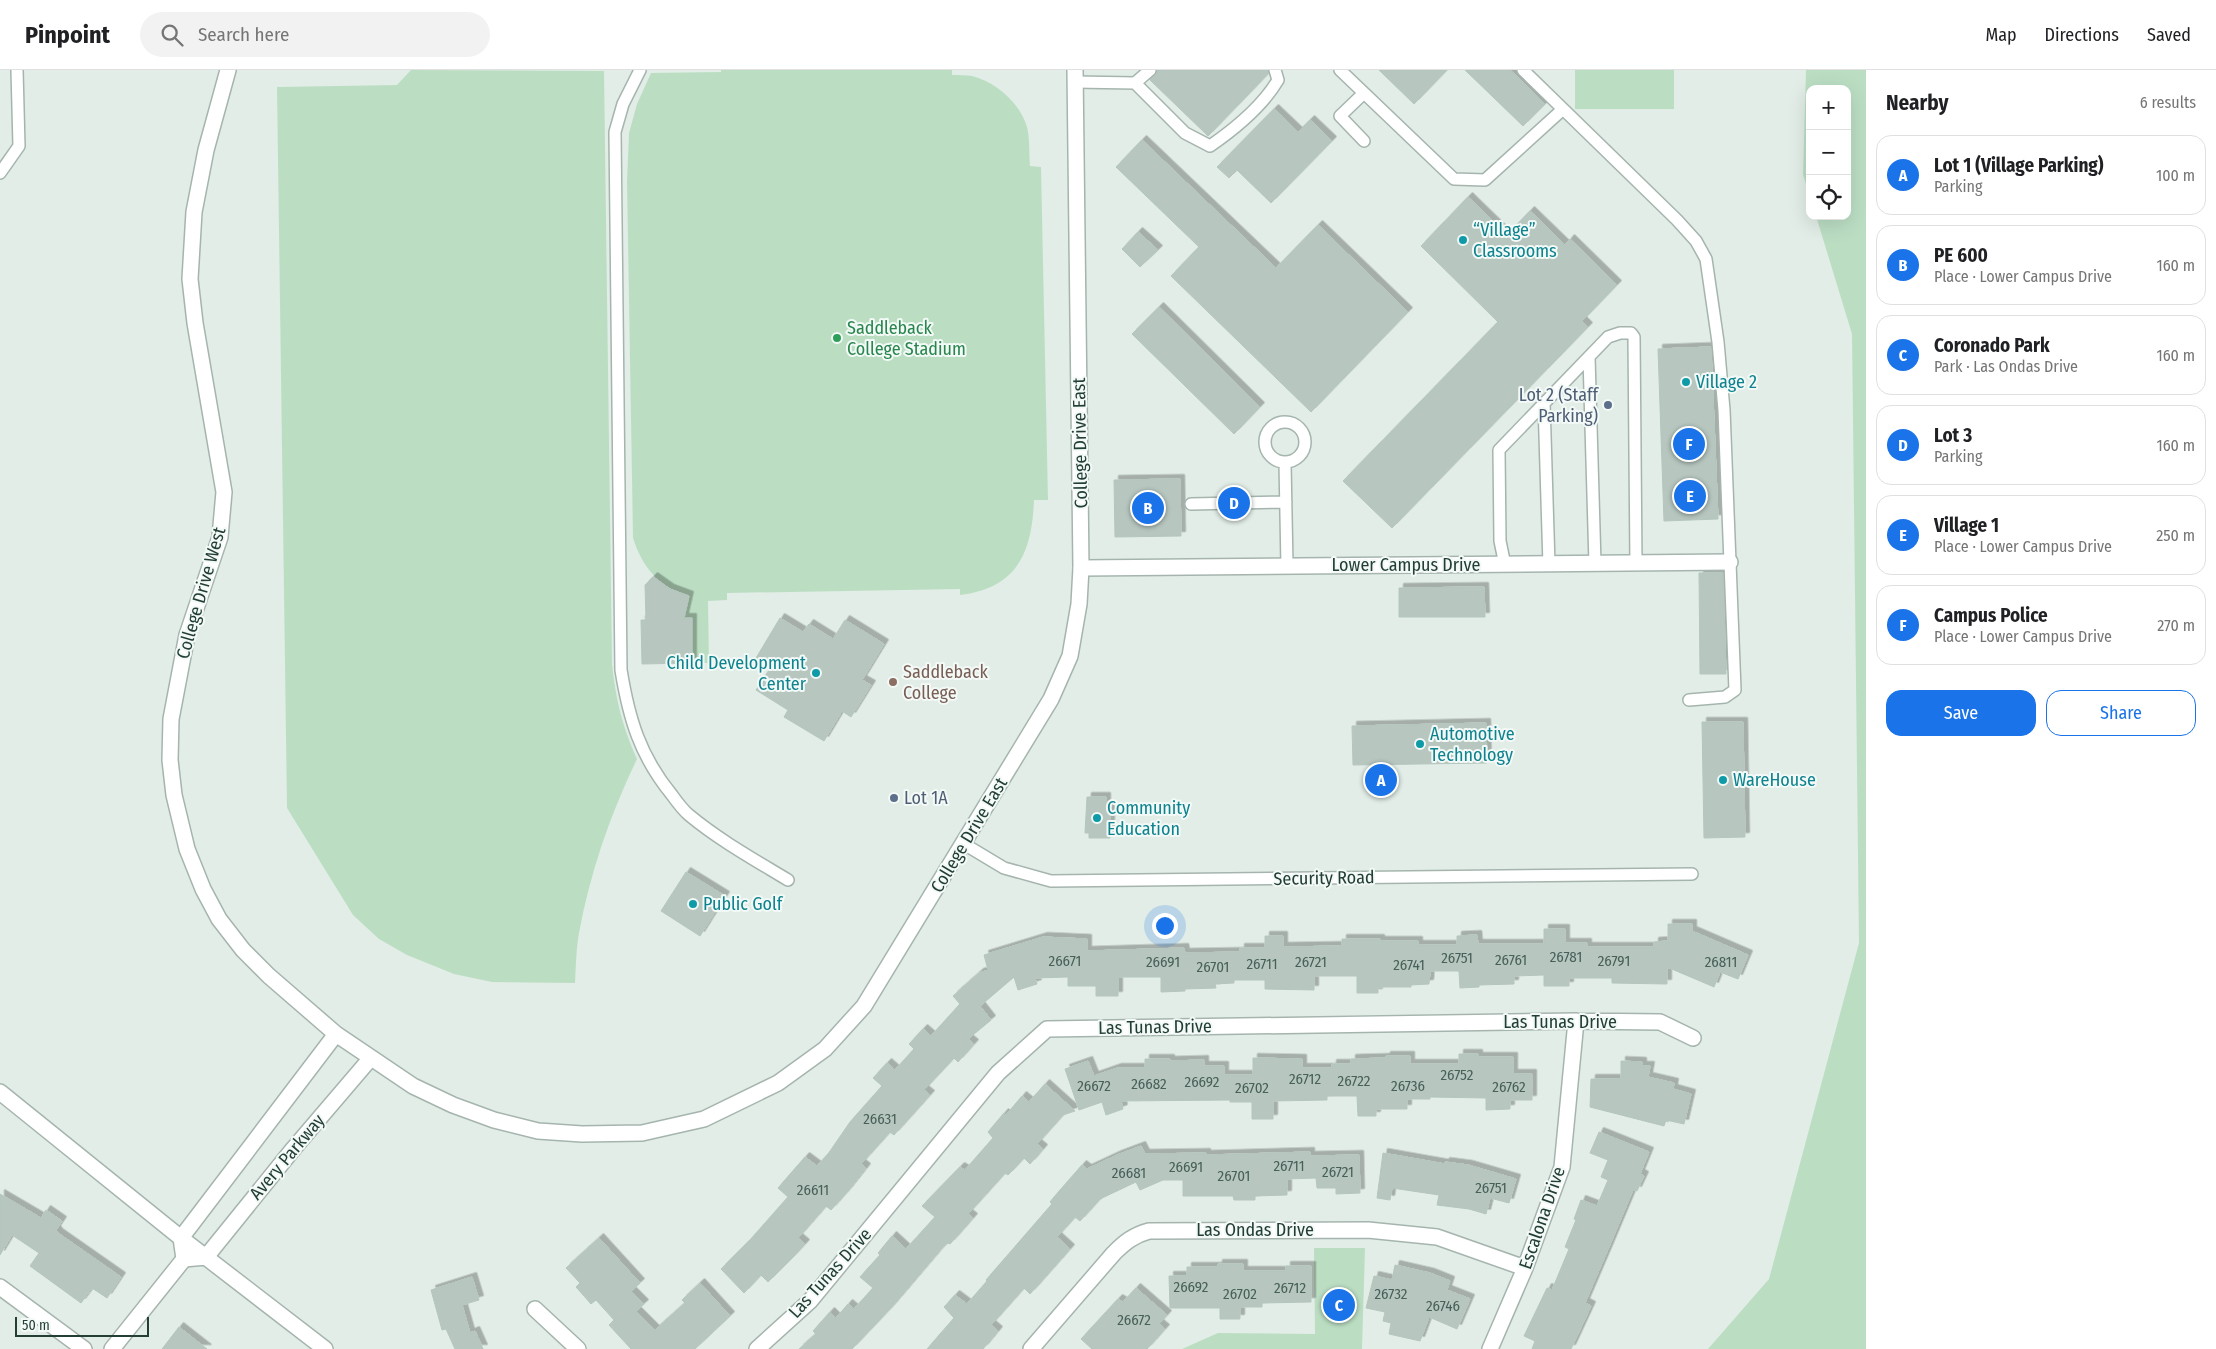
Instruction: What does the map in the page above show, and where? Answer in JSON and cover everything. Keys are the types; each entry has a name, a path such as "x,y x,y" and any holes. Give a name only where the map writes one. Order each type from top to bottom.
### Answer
{"street":[{"name":"College Drive West","path":"228,70 206,150 194,212 190,279 195,323 224,492 220,537 187,635 171,719 170,760 174,795 187,849 202,889 220,919 243,950 269,976 336,1034"},
{"name":"College Drive East","path":"336,1034 413,1086 453,1105 494,1120 538,1131 582,1134 642,1132 704,1119 778,1084 825,1049 864,1006 1051,699 1065,671 1073,641 1081,568 1075,76"},
{"name":"Lower Campus Drive","path":"1081,568 1730,562"},
{"name":"Las Tunas Drive","path":"757,1349 810,1301 998,1073 1047,1029 1576,1021 1660,1022 1693,1038"},
{"name":"Escalona Drive","path":"1490,1349 1525,1268 1562,1167 1576,1021"},
{"name":"Avery Parkway","path":"181,1238 336,1034"},
{"name":"Avery Parkway","path":"206,1257 370,1058"},
{"path":"0,1092 181,1238 325,1349"},
{"name":"Las Ondas Drive","path":"1031,1349 1125,1241 1149,1231 1368,1230 1437,1237 1525,1268"},
{"path":"181,1238 184,1259"},
{"path":"112,1349 184,1259 206,1257"},
{"path":"0,1287 84,1349"},
{"path":"535,1309 578,1349"}],"lane":[{"path":"0,173 19,146 16,70"},
{"path":"640,70 623,104 615,132 621,670 627,707 639,744 656,776 688,814 729,844 788,880"},
{"path":"1135,83 1150,70"},
{"path":"1075,76 1135,83 1186,133 1210,146 1225,136 1267,99 1278,80 1275,70"},
{"path":"1340,70 1454,179 1486,180 1562,110"},
{"path":"1522,70 1677,220 1696,241 1706,259 1718,342 1724,410 1735,690 1725,697 1689,700"},
{"path":"1364,92 1340,116 1364,141"},
{"path":"1505,565 1500,541 1499,450 1608,337 1631,333 1634,337 1636,564"},
{"path":"1589,357 1595,564"},
{"path":"1544,403 1549,564"},
{"path":"1285,463 1287,566"},
{"path":"1191,504 1286,502"},
{"name":"Security Road","path":"964,844 1004,868 1051,881 1692,874"}],"green space":[{"path":"411,70 604,71 612,664 620,713 637,759 618,801 595,866 578,939 575,983 492,982 454,974 407,955 379,939 353,915 287,808 277,87 397,85"},
{"name":"Saddleback College Stadium","path":"721,70 952,70 952,75 972,76 990,83 1013,102 1024,118 1027,127 1030,166 1041,167 1048,500 1034,500 1033,519 1025,552 1018,565 1008,576 995,585 960,595 960,589 727,593 727,600 708,601 709,663 692,663 692,618 684,618 689,596 669,587 653,575 641,558 633,538 627,181 629,133 637,104 651,73 721,72"},
{"path":"1575,70 1674,70 1674,109 1575,109"},
{"path":"1806,70 1866,70 1866,1349 1708,1349 1769,1279 1859,943 1852,334 1817,220 1851,220 1851,85 1806,85 1806,184 1803,175"},
{"path":"1314,1248 1365,1248 1362,1349 1182,1349 1218,1333 1315,1334"}],"building":[{"path":"1157,70 1268,70 1268,74 1208,136 1150,80"},
{"path":"1379,70 1447,70 1414,104"},
{"path":"1465,70 1510,70 1545,104 1523,126"},
{"path":"1274,109 1298,132 1310,120 1332,141 1271,203 1237,170 1229,178 1217,167"},
{"path":"1142,140 1276,268 1318,225 1408,312 1311,412 1171,276 1199,247 1116,167"},
{"path":"1468,197 1507,235 1530,211 1565,245 1570,239 1617,285 1582,321 1588,327 1392,528 1343,481 1498,322 1421,246"},
{"path":"1138,232 1158,250 1140,267 1122,249"},
{"path":"1159,307 1260,407 1234,434 1132,334"},
{"path":"1711,347 1718,519 1664,521 1658,349"},
{"path":"1180,479 1181,536 1115,537 1114,480"},
{"path":"1699,573 1723,573 1726,674 1700,674"},
{"path":"653,577 670,589 689,596 684,618 692,618 692,663 642,664 641,620 646,620 645,585"},
{"path":"1484,587 1485,617 1399,617 1399,588"},
{"name":"Child Development Center","path":"780,618 803,632 809,624 833,639 845,620 884,644 862,680 871,685 851,717 842,711 824,741 784,717 788,710 756,690 771,667 756,658"},
{"name":"WareHouse","path":"1702,722 1743,722 1745,837 1704,838"},
{"name":"Automotive Technology","path":"1486,723 1487,763 1353,765 1352,726"},
{"name":"Community Education","path":"1087,797 1106,797 1106,806 1110,806 1110,838 1089,838 1089,833 1085,833"},
{"name":"Public Golf","path":"686,872 725,896 700,936 661,911"},
{"path":"1668,924 1692,924 1692,931 1748,955 1738,979 1720,972 1714,987 1667,967 1667,984 1612,983 1612,978 1569,978 1569,986 1544,986 1544,975 1514,976 1514,984 1479,985 1479,987 1460,988 1459,971 1430,971 1429,984 1411,985 1411,987 1378,987 1378,993 1357,993 1357,976 1314,976 1314,990 1265,989 1265,980 1234,980 1234,983 1215,984 1216,988 1161,992 1161,977 1118,977 1118,996 1096,996 1096,986 1068,986 1068,977 1035,978 1037,984 1018,990 1014,977 980,1006 991,1020 968,1039 974,1044 958,1062 954,1058 924,1090 930,1095 894,1135 890,1132 861,1164 866,1168 831,1210 826,1206 798,1238 805,1244 768,1282 761,1275 744,1293 721,1269 788,1197 778,1188 805,1157 817,1166 828,1154 850,1122 882,1086 873,1078 887,1063 895,1070 914,1049 909,1044 923,1029 931,1036 960,1004 953,996 979,973 988,970 984,955 1043,937 1087,939 1087,951 1184,948 1185,953 1240,952 1240,948 1265,948 1265,936 1283,936 1283,947 1342,946 1342,939 1418,941 1418,945 1457,945 1457,936 1477,935 1478,944 1544,944 1544,929 1565,929 1565,943 1587,943 1587,947 1654,947 1654,942 1668,941"},
{"path":"1459,1054 1478,1054 1478,1057 1513,1057 1513,1074 1532,1074 1532,1100 1510,1100 1510,1109 1486,1110 1486,1098 1430,1097 1430,1099 1407,1099 1407,1109 1376,1109 1376,1116 1358,1116 1357,1096 1327,1096 1327,1100 1273,1101 1273,1119 1252,1119 1252,1102 1230,1102 1230,1100 1121,1101 1123,1109 1106,1115 1102,1102 1079,1110 1065,1069 1088,1061 1094,1076 1117,1068 1145,1068 1145,1059 1170,1059 1170,1061 1204,1060 1204,1066 1224,1066 1224,1075 1253,1075 1253,1058 1302,1059 1302,1068 1332,1068 1332,1064 1351,1064 1351,1059 1386,1058 1386,1056 1410,1056 1410,1064 1459,1064"},
{"path":"1621,1061 1642,1062 1642,1066 1650,1066 1648,1077 1674,1083 1673,1089 1691,1094 1684,1124 1666,1120 1664,1126 1590,1107 1591,1079 1621,1079"},
{"path":"1045,1084 1075,1111 1063,1115 1037,1144 1043,1149 1030,1164 1024,1158 1008,1175 1005,1173 968,1214 973,1218 950,1244 948,1243 942,1248 890,1309 852,1349 799,1349 816,1334 813,1331 830,1312 836,1318 848,1304 854,1309 873,1288 860,1277 880,1255 878,1253 892,1236 906,1249 935,1217 922,1206 960,1167 965,1170 993,1138 988,1132 1004,1113 1006,1115 1022,1096 1029,1102"},
{"path":"1599,1132 1649,1152 1640,1174 1644,1176 1637,1191 1633,1190 1585,1303 1591,1306 1571,1349 1532,1349 1535,1341 1524,1336 1547,1288 1552,1290 1569,1249 1565,1247 1576,1220 1574,1219 1581,1200 1597,1206 1608,1180 1601,1177 1608,1160 1590,1153"},
{"path":"1141,1146 1145,1154 1206,1153 1206,1155 1310,1152 1310,1156 1359,1155 1360,1193 1336,1194 1336,1188 1317,1188 1316,1178 1287,1179 1287,1195 1255,1196 1255,1200 1234,1200 1233,1196 1183,1196 1183,1180 1163,1180 1140,1190 1136,1182 1100,1199 1080,1221 1075,1217 1057,1237 1070,1249 1030,1294 1024,1288 991,1325 998,1331 983,1349 927,1349 954,1318 944,1307 955,1295 967,1304 1052,1204 1050,1202 1082,1165 1087,1169"},
{"path":"1383,1153 1445,1164 1445,1162 1468,1165 1516,1179 1509,1203 1490,1198 1486,1214 1469,1209 1437,1205 1439,1195 1392,1188 1390,1200 1377,1198"},
{"path":"0,1194 41,1218 46,1210 62,1221 56,1230 58,1233 121,1277 107,1298 92,1288 81,1303 30,1266 39,1253 12,1235 0,1255"},
{"path":"599,1238 640,1283 631,1291 644,1304 636,1311 655,1330 685,1303 682,1300 700,1283 730,1316 695,1349 631,1349 609,1325 614,1320 596,1300 591,1304 576,1287 580,1283 566,1268"},
{"path":"1218,1264 1243,1264 1243,1271 1286,1271 1286,1266 1311,1266 1311,1302 1262,1303 1262,1307 1240,1307 1240,1319 1220,1319 1220,1308 1170,1308 1169,1276 1187,1276 1187,1267 1218,1267"},
{"path":"1395,1265 1430,1273 1450,1281 1447,1290 1470,1299 1457,1329 1429,1317 1420,1341 1389,1334 1391,1323 1383,1321 1385,1312 1366,1308 1374,1276 1392,1280"},
{"path":"472,1277 479,1300 462,1305 470,1333 475,1331 483,1349 455,1349 446,1329 442,1330 431,1290"},
{"path":"1136,1288 1167,1315 1159,1324 1165,1329 1147,1349 1092,1349 1081,1339 1118,1299 1123,1302"},
{"path":"179,1327 207,1349 162,1349"}],"place":[{"name":"“Village” Classrooms","path":"1463,240"},
{"name":"Saddleback College Stadium","path":"837,338"},
{"name":"Village 2","path":"1686,382"},
{"name":"Lot 2 (Staff Parking)","path":"1608,405"},
{"name":"Campus Police","path":"1689,444"},
{"name":"Village 1","path":"1690,496"},
{"name":"Lot 3","path":"1234,503"},
{"name":"PE 600","path":"1148,508"},
{"name":"Child Development Center","path":"816,673"},
{"name":"Saddleback College","path":"893,682"},
{"name":"Automotive Technology","path":"1420,744"},
{"name":"Lot 1 (Village Parking)","path":"1381,780"},
{"name":"WareHouse","path":"1723,780"},
{"name":"Lot 1A","path":"894,798"},
{"name":"Community Education","path":"1097,818"},
{"name":"Public Golf","path":"693,904"},
{"name":"Coronado Park","path":"1339,1305"}]}
